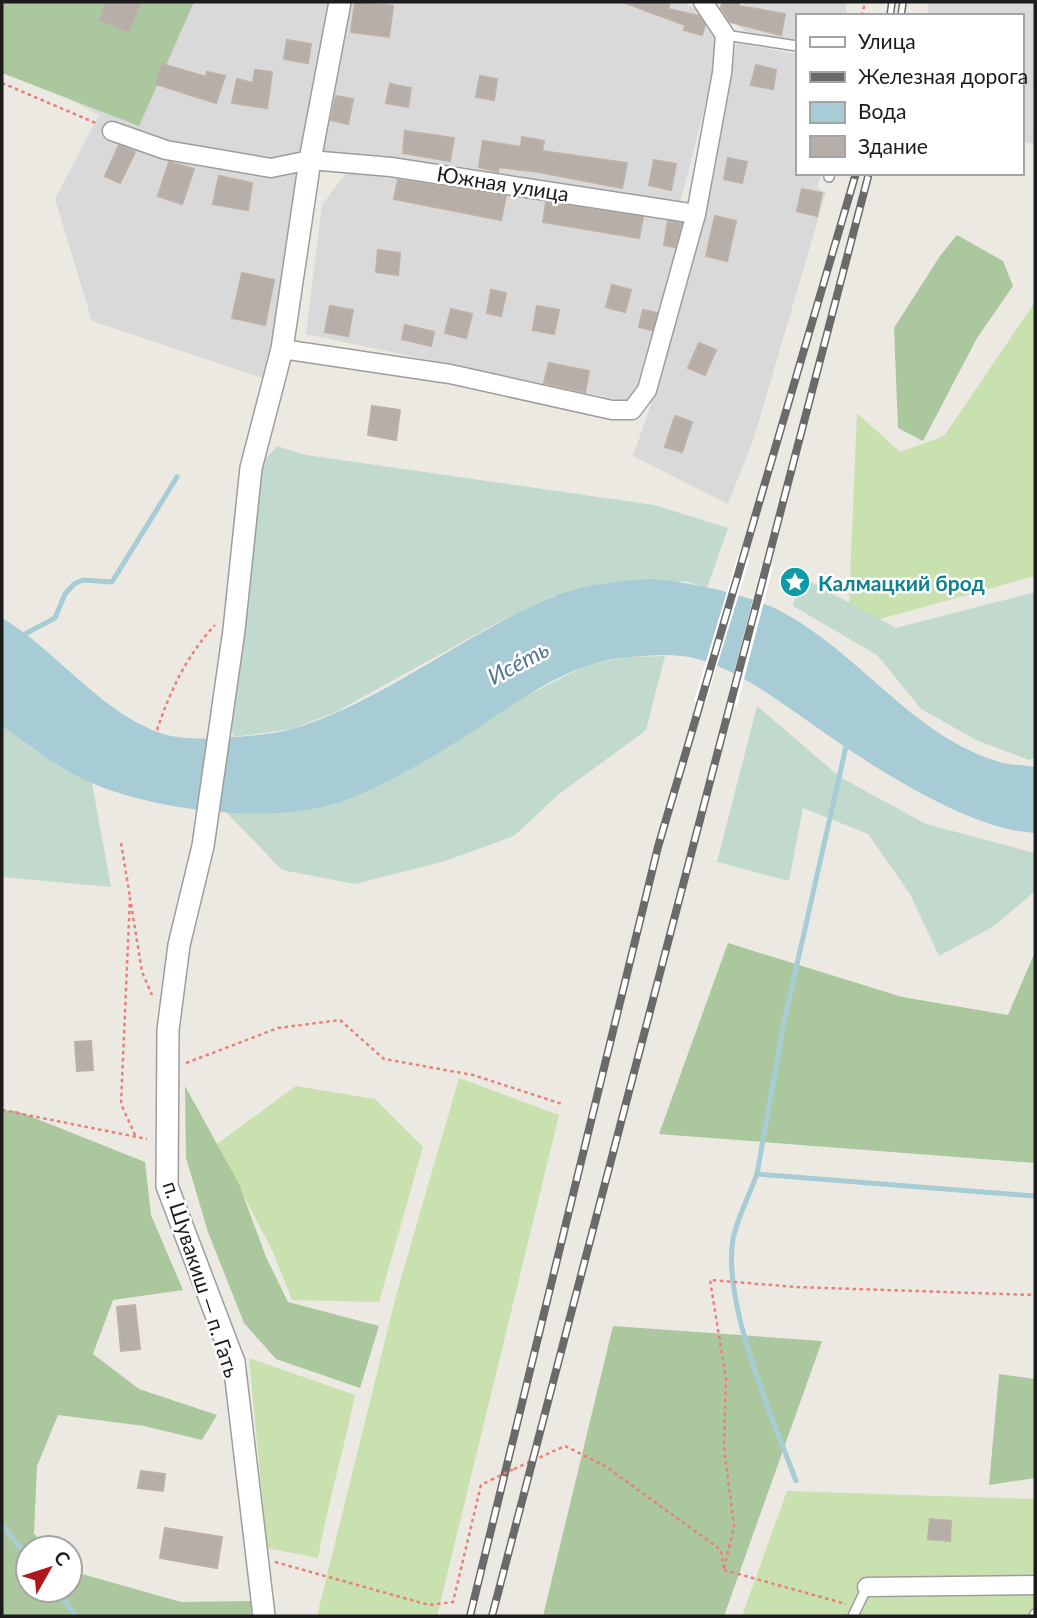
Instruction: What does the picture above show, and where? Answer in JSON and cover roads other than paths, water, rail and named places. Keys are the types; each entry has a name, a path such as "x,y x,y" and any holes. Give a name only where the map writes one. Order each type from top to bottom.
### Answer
{"street":[{"name":"п. Шувакиш — п. Гать","path":"264,1616 234,1362 167,1186 168,1030 179,945 203,846 223,709 251,468 282,349 310,160 340,2"},
{"path":"282,349 450,374 612,410 632,410 647,390 696,215 722,73 725,35 703,2"},
{"name":"Южная улица","path":"112,131 166,150 271,168 310,160 476,178 696,215"},
{"path":"867,1587 1035,1585"}],"lane":[{"path":"725,35 796,46"},
{"path":"855,1612 867,1587"}],"water":[{"name":"Исе́ть","path":"652,579 718,590 780,611 835,648 935,730 963,747 993,760 1035,767 1035,833 1007,829 945,806 883,771 740,677 713,664 681,656 630,657 586,666 544,685 437,754 373,788 340,802 282,813 250,814 183,808 120,793 69,772 2,726 2,618 39,645 92,691 150,729 177,737 224,738 284,731 326,717 392,685 488,629 553,597 602,584"}],"waterway":[{"path":"23,635 55,618 65,594 74,584 83,580 112,582 177,477"},
{"path":"757,1174 784,1022 847,742"},
{"path":"796,1481 752,1361 735,1296 733,1239 757,1174 1035,1196"},
{"path":"2,1525 14,1540"},
{"path":"67,1604 77,1616"}],"railway":[{"path":"890,14 892,2"},
{"path":"901,14 903,2"},
{"path":"470,1616 658,847 855,175"},
{"path":"492,1616 868,175"}],"place":[{"name":"Калмацкий брод","path":"795,582"}]}
